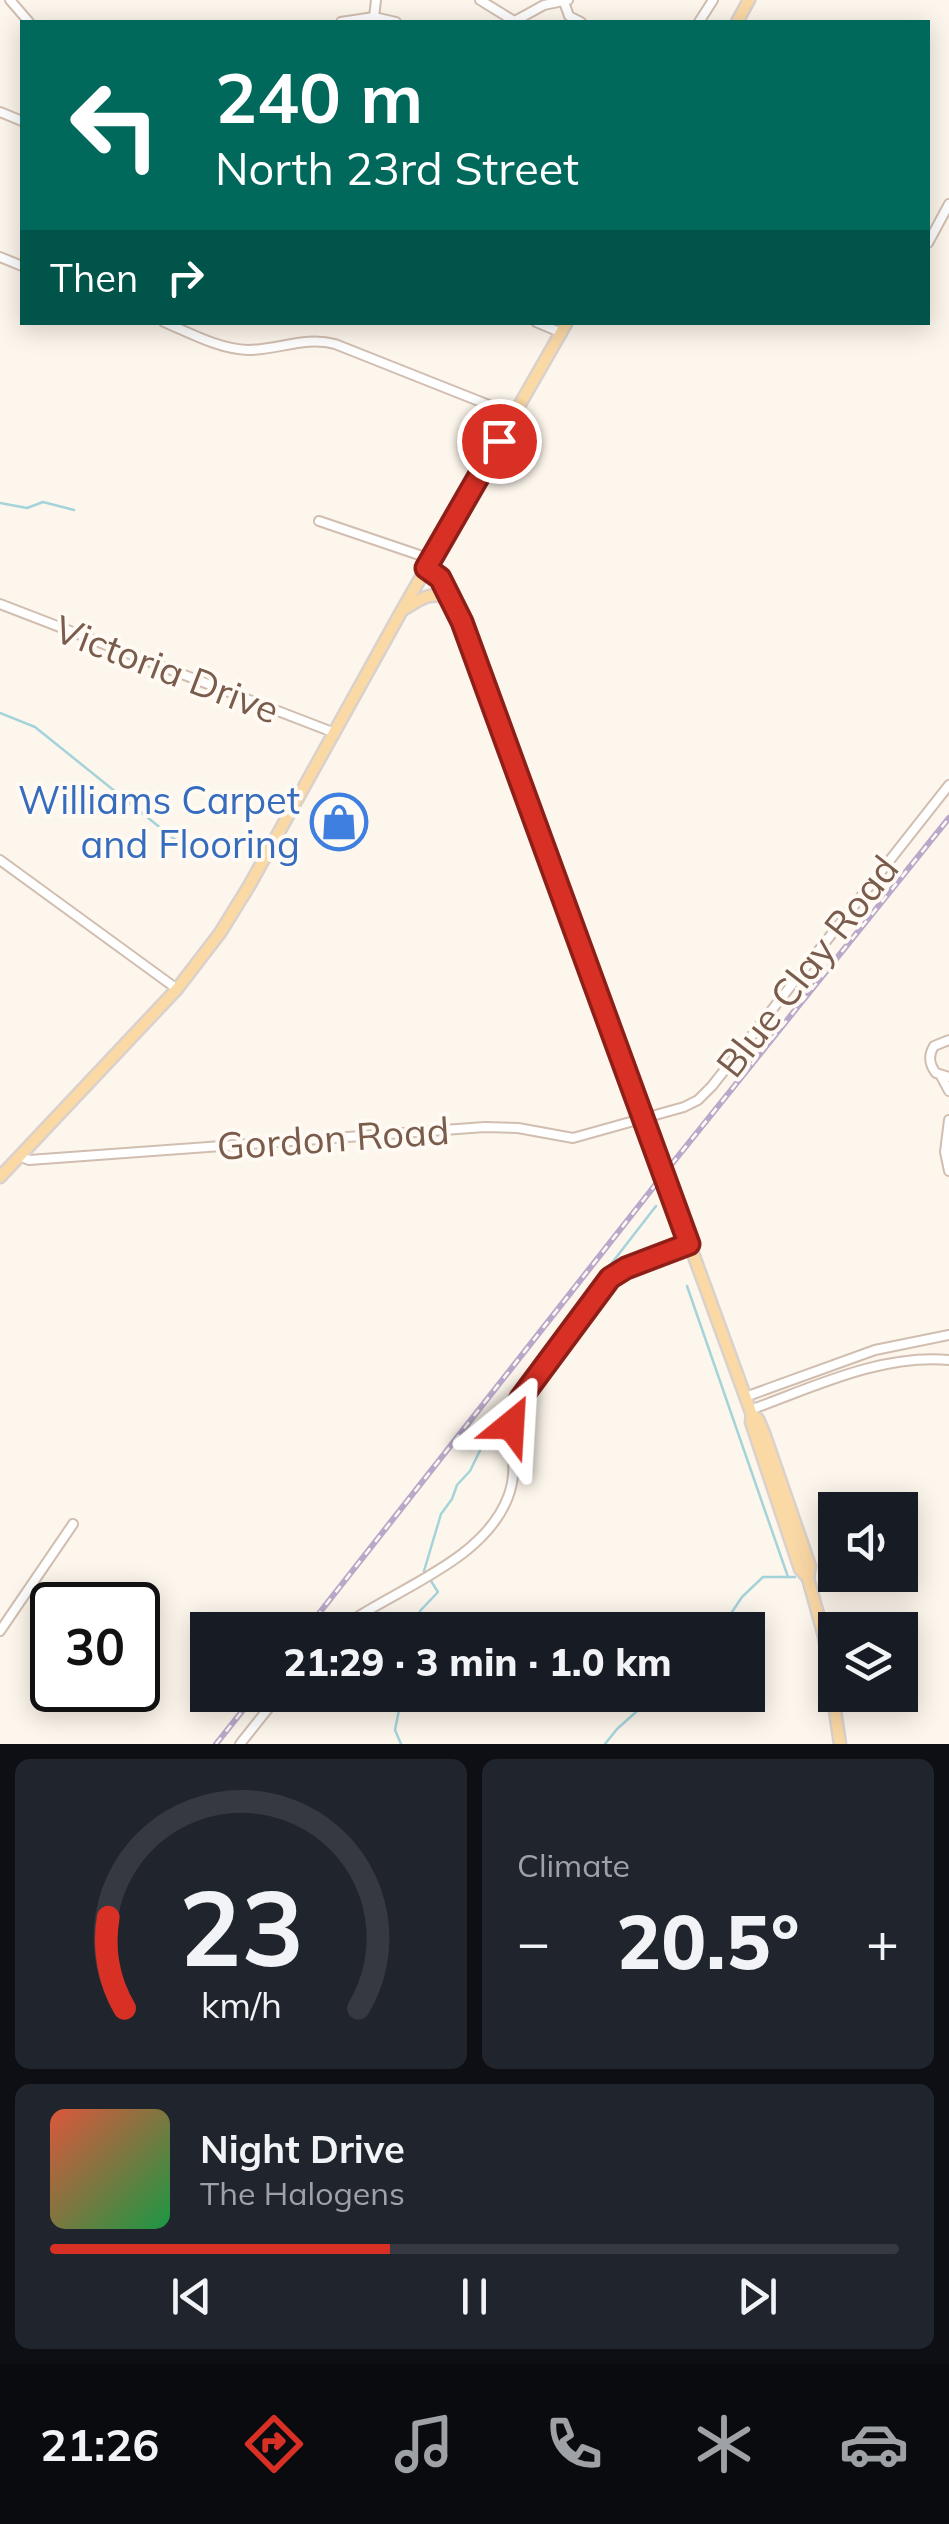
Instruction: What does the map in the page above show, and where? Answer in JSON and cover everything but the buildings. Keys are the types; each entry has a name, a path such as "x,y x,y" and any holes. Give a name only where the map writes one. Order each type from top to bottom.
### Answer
{"main road":[{"path":"0,1177 176,989 231,916 564,328"},
{"path":"429,563 456,607 745,1397 764,1432 810,1566 808,1578 824,1636 840,1744"},
{"path":"401,612 420,598 436,595 450,599 456,607"}],"street":[{"path":"10,0 27,20"},
{"path":"374,17 376,0"},
{"path":"480,0 510,20"},
{"path":"517,20 544,5 566,1"},
{"path":"354,20 387,20"},
{"path":"930,239 949,204"},
{"path":"172,325 238,349 305,341 336,344 514,416"},
{"path":"319,521 429,563"},
{"name":"Victoria Drive","path":"0,604 334,733"},
{"name":"Blue Clay Road","path":"644,1118 690,1104 712,1086 949,785"},
{"path":"0,860 176,989"},
{"path":"949,1040 934,1046 930,1057 932,1068 945,1077 949,1091"},
{"name":"Gordon Road","path":"20,1156 30,1160 485,1127 518,1128 573,1138 644,1118"},
{"path":"949,1120 945,1152 949,1171"},
{"path":"364,1612 448,1563 484,1534 512,1487 511,1425 521,1398 610,1278 689,1244"},
{"path":"745,1397 891,1346 949,1334"},
{"path":"751,1412 875,1366 909,1360 949,1360"},
{"path":"0,1631 74,1524"},
{"path":"240,1744 265,1712"}],"waterway":[{"path":"0,503 27,508 43,502 74,510"},
{"path":"0,713 35,727 188,850"},
{"path":"424,1571 441,1514 470,1471 502,1405 656,1206"},
{"path":"687,1286 788,1577"},
{"path":"732,1612 763,1577 795,1577"},
{"path":"420,1612 438,1592 431,1581"},
{"path":"399,1712 395,1730 401,1744"},
{"path":"605,1744 636,1712"}],"railway":[{"path":"320,1612 949,818"},
{"path":"216,1744 241,1712"}],"place":[{"name":"Williams Carpet and Flooring","path":"339,822"}],"route":[{"path":"499,441 426,568 440,578 462,622 689,1244 610,1278 521,1398 511,1425"}]}
